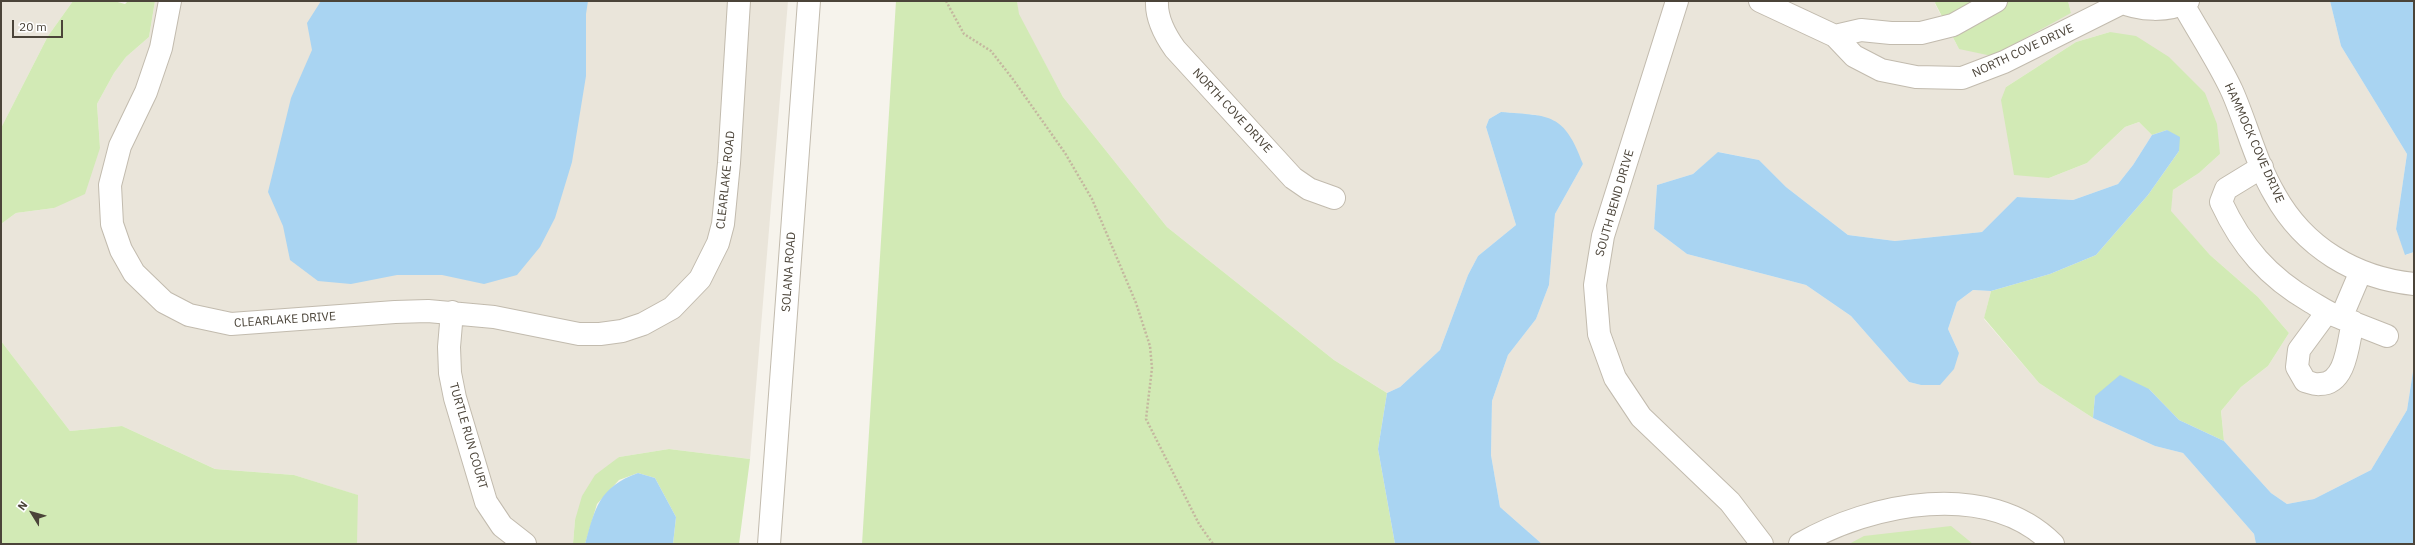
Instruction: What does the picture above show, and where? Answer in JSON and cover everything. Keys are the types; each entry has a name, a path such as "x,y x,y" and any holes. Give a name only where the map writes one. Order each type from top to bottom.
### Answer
{"street":[{"name":"CLEARLAKE DRIVE","path":"170,1 161,48 146,92 120,146 110,185 110,211 114,231 126,262 143,284 164,302 189,315 231,324 395,312 452,312"},
{"name":"CLEARLAKE ROAD","path":"452,312 494,317 579,334 600,334 622,331 653,320 672,308 686,294 710,262 724,224 738,1"},
{"name":"SOLANA ROAD","path":"769,544 809,1"},
{"name":"NORTH COVE DRIVE","path":"1157,1 1159,20 1166,36 1175,49 1293,178 1309,189 1334,198"},
{"name":"SOUTH BEND DRIVE","path":"1677,1 1603,236 1595,285 1599,334 1615,378 1641,417 1730,502 1762,544"},
{"name":"NORTH COVE DRIVE","path":"1760,1 1779,6 1835,36 1854,56 1881,70 1916,77 1962,78 2004,62 2121,2"},
{"path":"1835,36 1862,30 1891,33 1921,32 1952,25 1996,1"},
{"name":"HAMMOCK COVE DRIVE","path":"2121,2 2153,8 2168,8 2185,3 2231,91 2274,194 2302,232 2328,254 2361,272 2388,280 2414,284"},
{"path":"2262,167 2226,189 2221,202 2232,226 2255,258 2290,289 2340,317 2387,336"},
{"path":"2340,317 2361,272"},
{"name":"TURTLE RUN COURT","path":"452,312 449,347 450,373 486,502 502,526 525,544"},
{"path":"1800,544 1821,532 1863,516 1914,505 1950,504 1971,506 2012,517 2031,527 2053,544"}],"path":[{"path":"946,1 964,34 991,51 1012,78 1065,153 1092,199 1136,303 1150,346 1152,368 1146,419 1198,524 1213,544"}],"shaded area":[{"path":"1,1 73,1 48,36 1,128"},
{"path":"155,1 788,1 750,459 669,449 619,457 575,520 573,544 357,544 357,495 294,475 215,469 122,426 70,431 1,341 1,224 16,213 54,208 100,148 97,104 114,73 126,57 149,37"},
{"path":"1017,1 1936,1 1935,4 1959,49 2071,13 2068,1 2330,1 2341,46 2407,154 2396,229 2406,255 2414,252 2414,365 2407,410 2371,470 2314,499 2287,504 2271,493 2224,441 2221,411 2241,387 2268,366 2289,333 2258,297 2210,255 2170,211 2173,190 2199,173 2220,154 2110,32 2076,42 2006,87 2049,178 2087,163 2125,127 2139,122 2152,135 2133,165 2118,184 2073,200 2017,197 1982,232 1895,241 1848,235 1786,187 1759,160 1719,152 1693,174 1657,185 1654,229 1687,254 1806,285 1851,316 1909,382 1921,385 1959,353 1948,329 1957,302 1973,290 1991,291 1984,319 2039,383 2093,418 2155,446 2183,453 2254,534 2256,544 1542,544 1500,507 1491,455 1492,401 1508,355 1536,319 1549,285 1555,214 1583,164 1537,115 1501,112 1489,119 1486,127 1516,225 1478,256 1468,275 1440,350 1400,387 1387,393 1334,360 1167,227 1063,97 1018,14"}],"green space":[{"path":"73,1 114,1 125,4 128,1 155,1 149,37 126,57 114,73 97,104 100,148 85,194 54,208 16,213 1,224 1,128 48,36"},
{"path":"896,1 1017,1 1019,14 1063,97 1167,227 1334,360 1387,393 1378,449 1395,544 862,544"},
{"path":"1936,1 2068,1 2071,13 1992,56 1959,49 1935,3"},
{"path":"2110,32 2136,36 2169,57 2205,93 2217,124 2220,154 2199,173 2173,190 2171,211 2210,255 2258,297 2289,333 2268,366 2241,387 2221,411 2224,441 2179,420 2149,389 2095,396 2093,418 2039,383 1984,318 1991,291 2050,274 2096,255 2148,195 2179,151 2167,130 2152,135 2139,122 2125,127 2087,163 2049,178 2014,175 2001,100 2006,87 2076,42"},
{"path":"1,341 70,431 122,426 215,469 294,475 358,495 357,544 1,544"},
{"path":"669,449 750,459 739,544 673,544 676,517 655,478 638,473 619,480 597,504 585,544 573,544 575,520 582,496 595,475 619,457"},
{"path":"1951,526 1973,544 1849,544 1864,536"}],"water":[{"path":"321,1 588,1 586,14 586,76 572,162 555,218 540,247 517,275 484,284 442,275 397,275 351,284 318,281 290,260 283,226 268,192 291,98 312,50 307,23"},
{"path":"2330,1 2414,1 2414,252 2405,255 2396,229 2407,154 2341,46"},
{"path":"1501,112 1532,115 1554,120 1562,126 1569,135 1583,164 1555,214 1549,285 1536,319 1508,355 1492,401 1491,455 1500,507 1542,544 1395,544 1378,449 1387,393 1400,387 1440,350 1468,275 1478,256 1516,225 1486,127 1489,119"},
{"path":"2167,130 2180,137 2179,151 2148,195 2096,255 2050,274 1991,291 1973,290 1957,302 1948,329 1959,353 1954,369 1940,385 1921,385 1909,382 1851,316 1806,285 1687,254 1654,229 1657,185 1693,174 1718,152 1759,160 1786,187 1848,235 1895,241 1982,232 2017,197 2073,200 2118,184 2133,165 2152,135"},
{"path":"2414,365 2414,544 2256,544 2254,534 2183,453 2155,446 2093,418 2095,396 2120,375 2149,389 2179,420 2224,441 2271,493 2287,504 2314,499 2371,470 2407,410"},
{"path":"638,473 655,478 676,517 673,544 585,544 596,509 601,500 615,485"}]}
